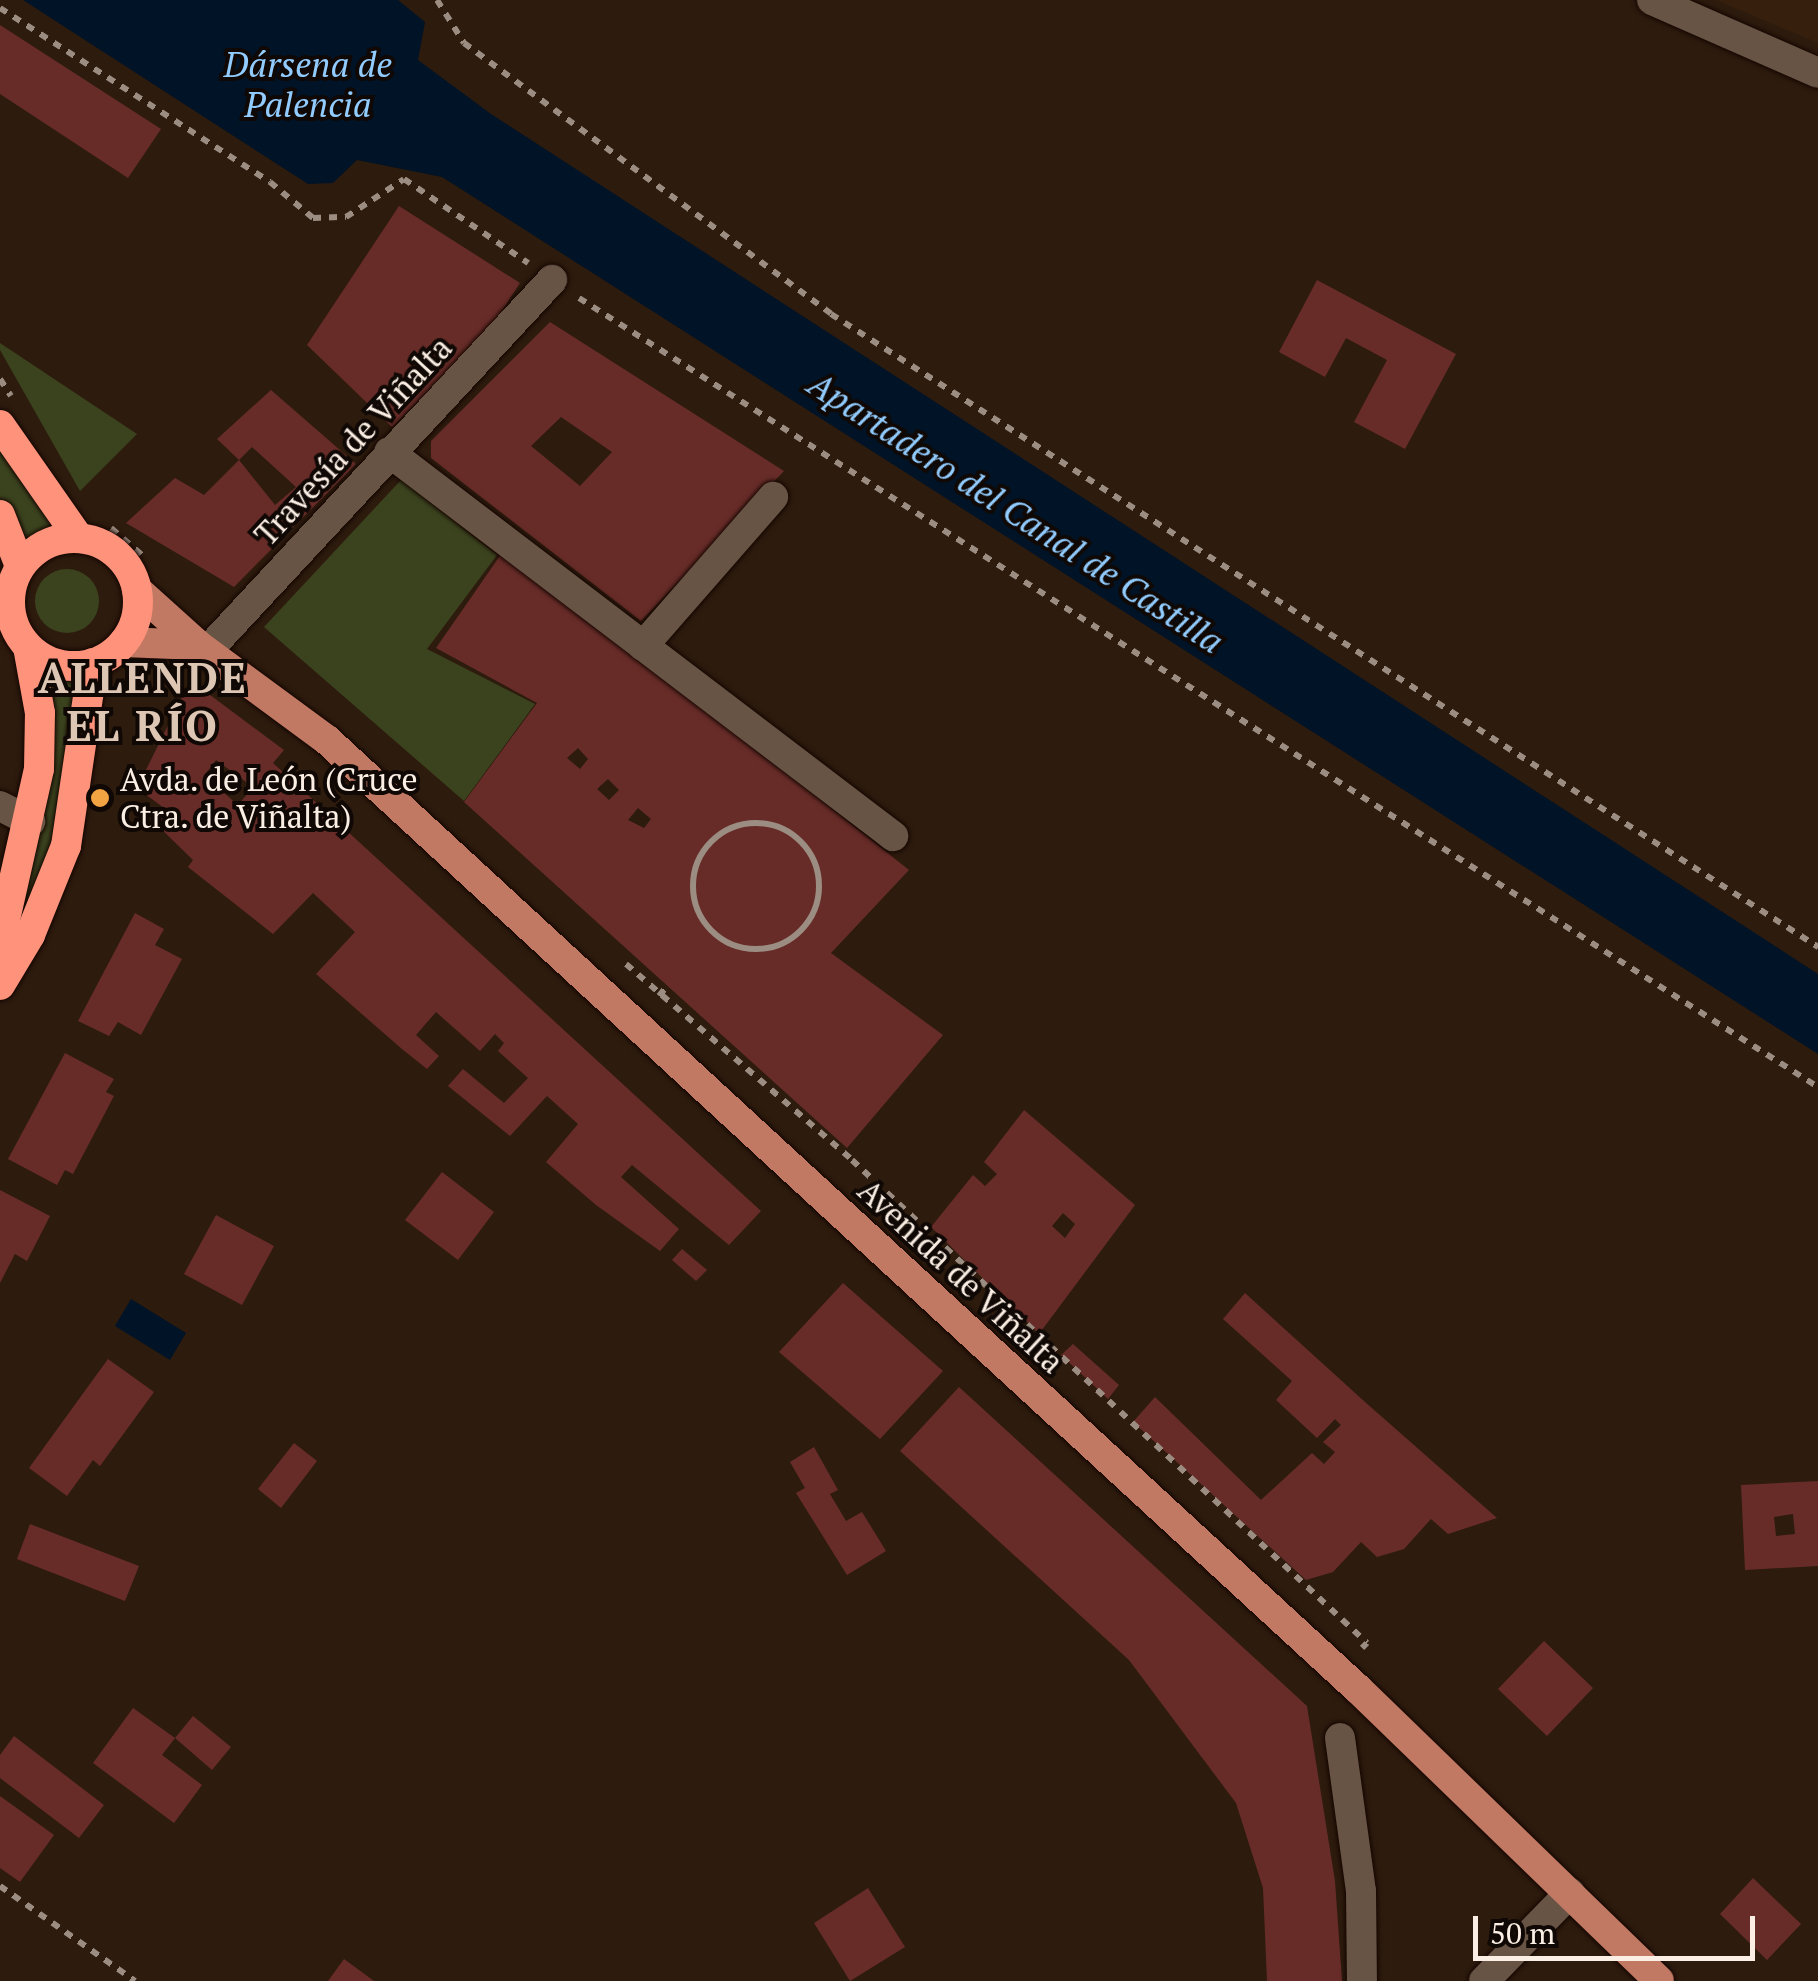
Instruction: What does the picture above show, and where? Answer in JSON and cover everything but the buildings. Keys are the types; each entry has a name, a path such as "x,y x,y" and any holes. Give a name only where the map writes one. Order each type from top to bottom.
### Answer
{"highway":[{"path":"0,424 78,537 119,557 136,590 134,626 124,642 93,664 58,664 28,647"},
{"path":"0,516 20,566 10,608 28,647 40,713 30,821 0,942"},
{"path":"20,566 45,544 78,537"},
{"path":"0,985 30,935 66,846 93,664"}],"main road":[{"name":"Avenida de Viñalta","path":"136,590 202,648 328,740 1371,1701 1659,1981"},
{"path":"124,642 202,648"}],"street":[{"path":"1652,0 1818,74"},
{"name":"Travesía de Viñalta","path":"202,648 552,280"},
{"path":"390,452 893,836"},
{"path":"643,646 773,497"},
{"path":"0,806 30,821"},
{"path":"1340,1738 1361,1891 1362,1981"},
{"path":"1484,1981 1570,1892"}],"path":[{"path":"437,0 464,43 832,314 1818,946"},
{"path":"0,8 270,182 313,218 346,218 404,179 552,280 1818,1087"},
{"path":"773,820 818,859 820,906 782,948 738,950 717,932 694,911 693,867 732,822 773,820"},
{"path":"0,1886 135,1981"}],"shaded area":[{"path":"1716,0 1818,0 1818,43"}],"green space":[{"path":"0,343 137,434 80,491 0,350"},
{"path":"0,425 61,538 20,566 0,518"},
{"path":"401,480 497,555 427,649 535,704 464,801 264,627"},
{"path":"67,569 89,579 99,601 89,623 67,633 45,623 35,601 45,579"},
{"path":"42,658 93,663 51,885 0,942"}],"water":[{"path":"23,0 398,0 425,22 418,60 491,114 1818,974 1818,1054 442,177 357,160 333,183 308,184"},
{"path":"131,1299 186,1333 170,1360 115,1326"}],"place":[{"name":"Avda. de León (Cruce Ctra. de Viñalta)","path":"100,798"}],"district":[{"name":"ALLENDE EL RÍO","path":"143,701"}],"water label":[{"name":"Dársena de Palencia","path":"308,84"},
{"name":"Apartadero del Canal de Castilla","path":"1016,512"}]}
